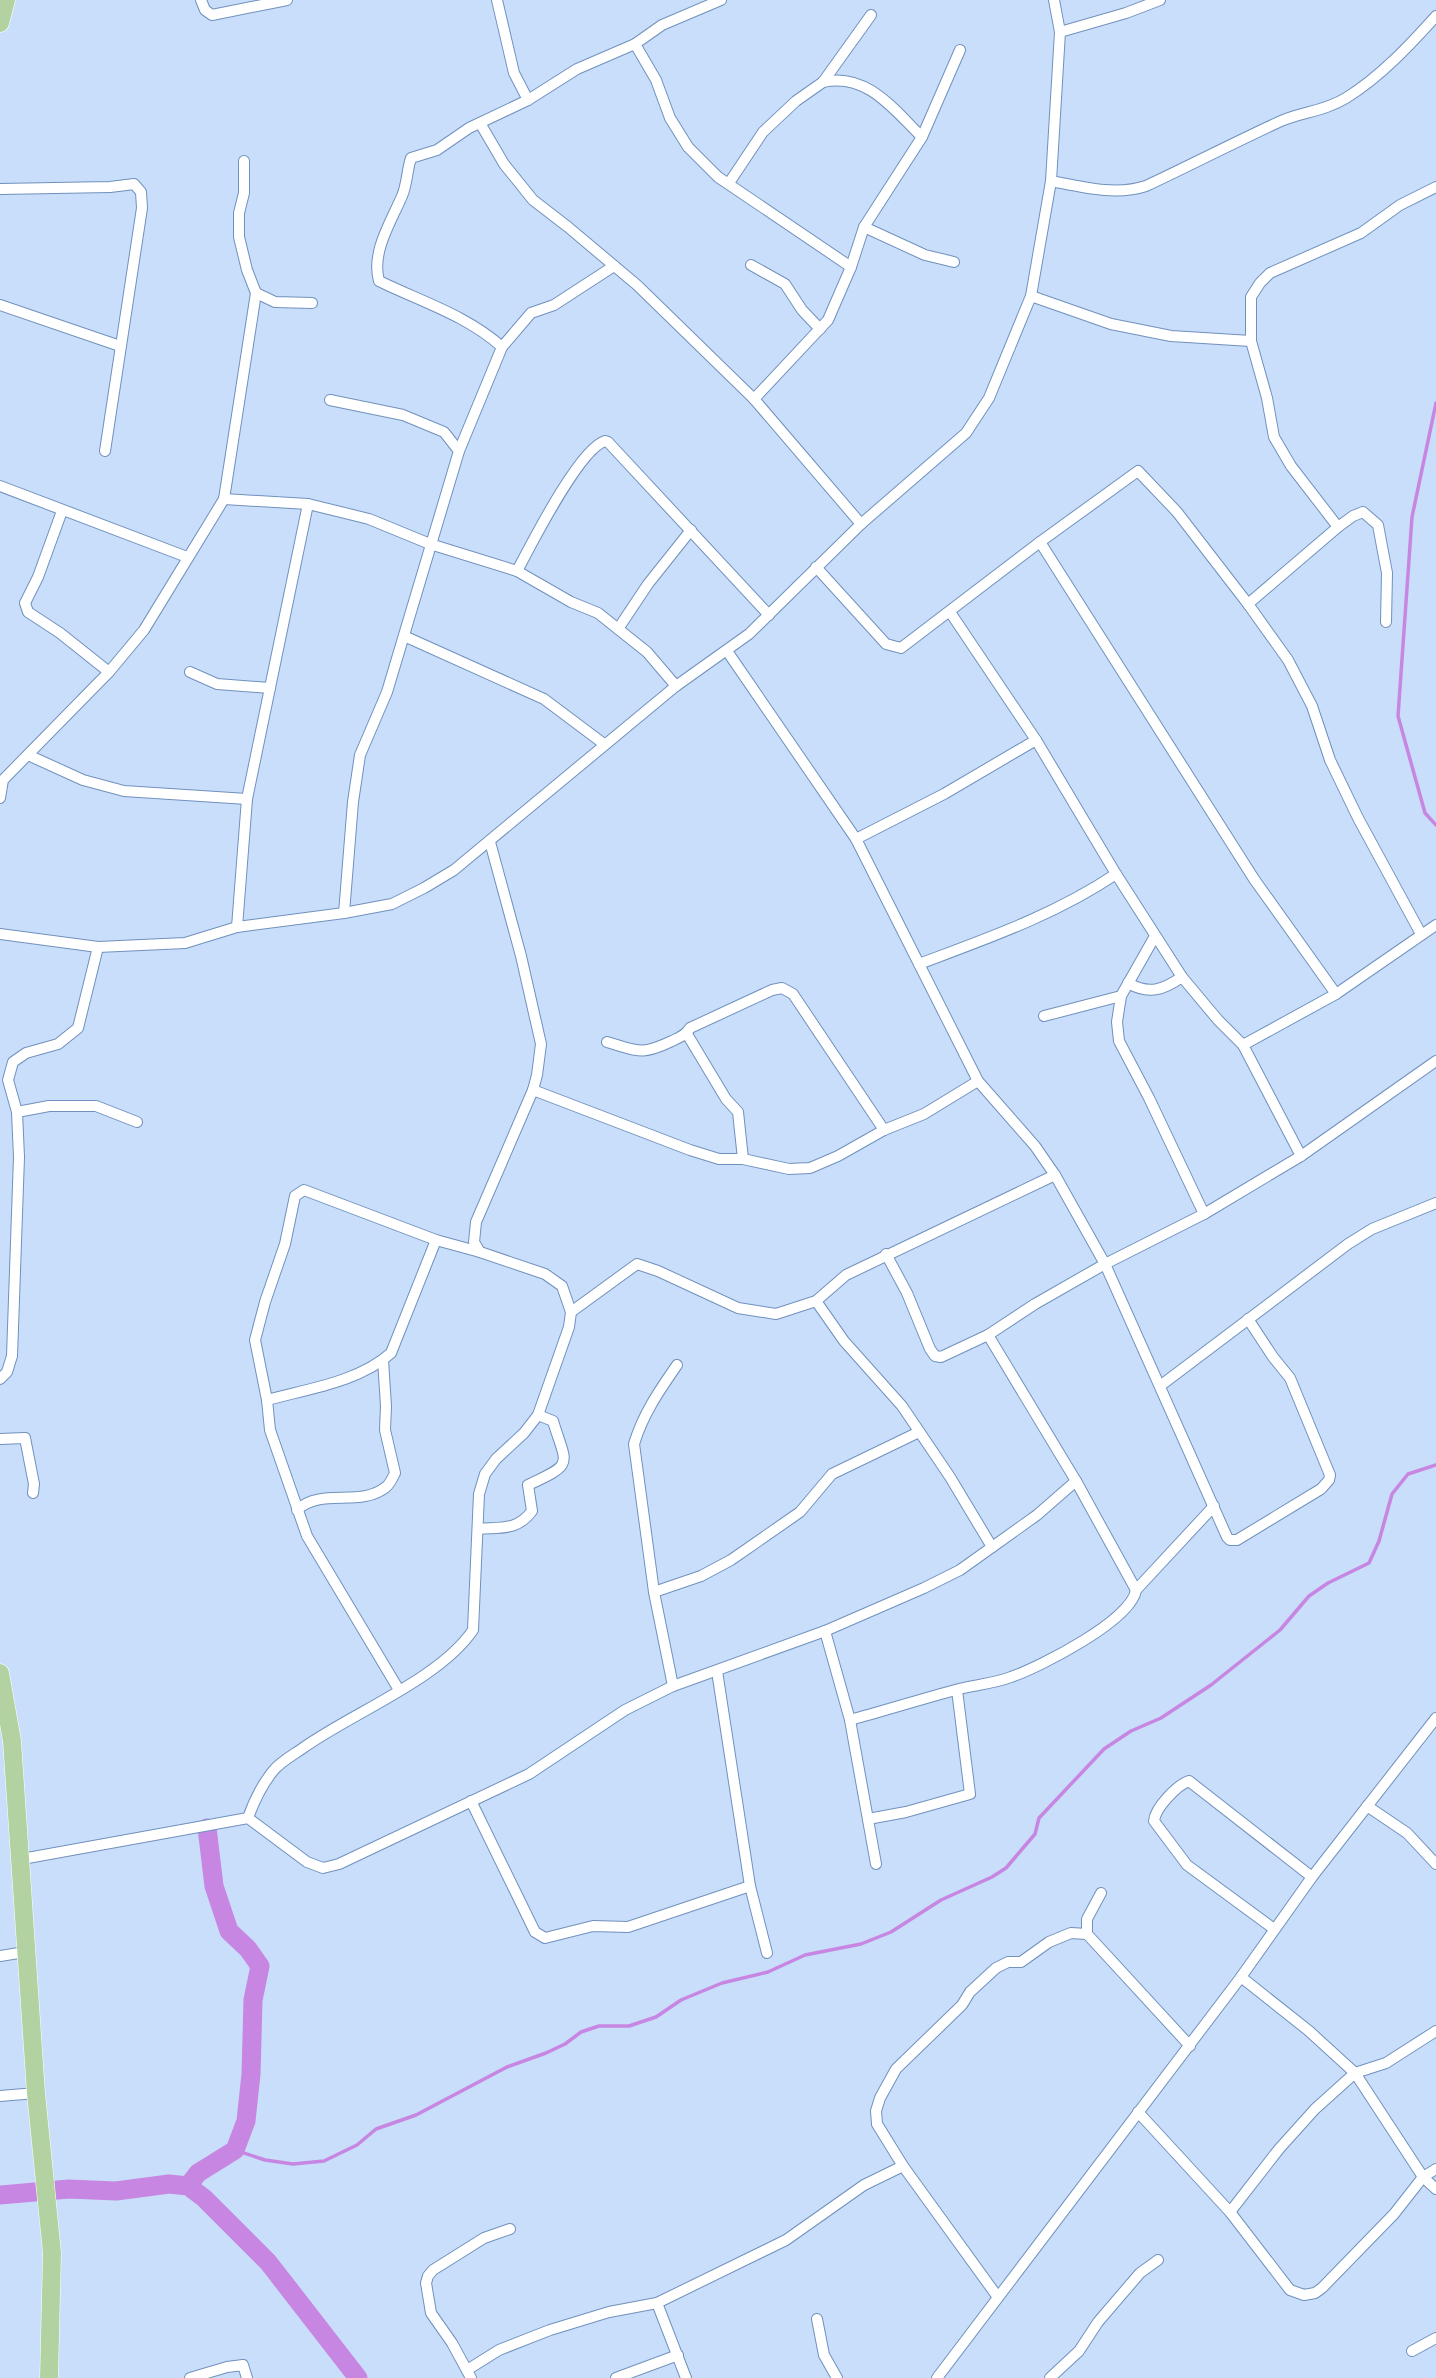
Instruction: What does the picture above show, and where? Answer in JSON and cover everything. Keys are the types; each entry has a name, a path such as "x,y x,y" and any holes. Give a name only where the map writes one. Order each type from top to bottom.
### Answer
{"main road":[{"path":"0,1672 22,1859 25,1952 52,2253 49,2378"}],"street":[{"path":"201,0 205,10 212,15 287,0"},
{"path":"497,0 514,73 528,100"},
{"path":"502,347 461,318 379,281 375,267 391,217 404,194 411,158 437,150 469,128 528,100 576,69 635,44 663,25 721,0"},
{"path":"0,934 98,947 185,943 237,927 392,904 454,870 604,744 676,686 727,651 769,615 861,524 966,433 989,398 1031,296 1051,180 1060,32 1054,0"},
{"path":"1060,32 1160,0"},
{"path":"729,183 762,132 823,82 871,15"},
{"path":"1051,180 1079,187 1118,191 1146,187 1284,120 1323,110 1345,99 1373,78 1436,16"},
{"path":"635,44 656,80 670,118 688,147 718,177 851,267"},
{"path":"754,399 828,320 851,267 864,227 922,137 960,50"},
{"path":"823,82 839,78 874,90 922,137"},
{"path":"480,123 504,164 533,200 614,265 754,399 861,524"},
{"path":"0,798 3,780 109,672 144,630 224,499 256,293 239,237 239,212 244,193 244,161"},
{"path":"0,189 110,187 134,184 141,192 142,208 105,451"},
{"path":"1338,527 1291,466 1274,437 1267,398 1251,341 1251,297 1260,282 1270,273 1361,233 1400,205 1436,187"},
{"path":"864,227 925,255 954,262"},
{"path":"344,913 353,802 360,755 387,692 459,451 502,347 531,313 554,305 614,265"},
{"path":"751,265 785,284 802,310 820,329"},
{"path":"256,293 275,302 312,303"},
{"path":"1031,296 1111,324 1171,336 1251,341"},
{"path":"0,305 120,346"},
{"path":"330,400 403,415 444,432 459,451"},
{"path":"517,571 560,493 594,447 604,441 608,442 769,615"},
{"path":"816,567 886,644 892,648 901,648 1138,471 1177,512 1248,604 1294,672 1312,706 1330,760 1357,818 1422,934"},
{"path":"0,486 187,557"},
{"path":"224,499 308,504 369,519 430,544 517,571 598,613 647,652 676,686"},
{"path":"237,927 247,800 308,504"},
{"path":"62,511 38,577 25,603 28,612 60,633 109,672"},
{"path":"1248,604 1338,527 1363,512 1378,525 1387,573 1386,622"},
{"path":"618,629 648,584 691,530"},
{"path":"1040,542 1254,878 1336,994"},
{"path":"950,612 1036,740 1115,874 1182,977 1243,1045 1301,1156"},
{"path":"404,636 544,699 604,744"},
{"path":"727,651 856,839 978,1080 1035,1146 1055,1175 1105,1264 1230,1540 1237,1540 1321,1489 1330,1475 1290,1378 1248,1318"},
{"path":"190,672 217,684 270,688"},
{"path":"856,839 944,794 1036,740"},
{"path":"29,755 83,780 124,791 247,800"},
{"path":"480,1252 474,1242 476,1222 533,1090 541,1044 522,956 490,842"},
{"path":"919,964 1045,915 1083,897 1115,874"},
{"path":"1243,1045 1336,994 1436,925"},
{"path":"1155,936 1121,996 1117,1022 1119,1041 1204,1214"},
{"path":"0,1379 8,1372 12,1356 19,1157 17,1112 8,1080 13,1062 26,1053 58,1044 78,1028 98,947"},
{"path":"1128,983 1140,990 1153,991 1168,987 1182,977"},
{"path":"607,1042 641,1052 652,1051 687,1034 691,1028 772,990 782,988 793,994 884,1130"},
{"path":"1044,1016 1121,996"},
{"path":"687,1034 688,1040 726,1099 738,1112 743,1159"},
{"path":"887,1254 935,1356 941,1357 988,1335 1035,1304 1105,1264 1204,1214 1301,1156 1436,1061"},
{"path":"533,1090 719,1159 743,1159 789,1169 810,1168 838,1156 884,1130 925,1114 978,1080"},
{"path":"17,1112 49,1107 96,1106 138,1122"},
{"path":"571,1312 636,1264 658,1271 738,1308 776,1314 816,1301 846,1275 1055,1175"},
{"path":"248,1818 258,1793 275,1769 324,1733 399,1690 448,1658 473,1630 479,1494 485,1474 538,1415 569,1327 571,1312 562,1286 545,1274 436,1240 304,1190 295,1196 285,1244 255,1339 270,1430 307,1536 399,1690"},
{"path":"1160,1386 1348,1244 1372,1229 1436,1203"},
{"path":"267,1400 351,1376 391,1353 436,1240"},
{"path":"816,1301 844,1340 902,1406 950,1476 992,1547"},
{"path":"850,1720 1012,1677 1063,1653 1104,1627 1135,1599 1136,1590 1076,1482 988,1335"},
{"path":"297,1510 306,1500 328,1497 347,1499 370,1494 386,1487 395,1473 385,1430 383,1360"},
{"path":"673,1686 654,1592 634,1444 639,1426 677,1365"},
{"path":"478,1529 512,1527 524,1522 532,1511 528,1485 561,1467 565,1459 553,1421 538,1415"},
{"path":"654,1592 701,1576 731,1560 800,1512 832,1474 919,1432"},
{"path":"0,1439 25,1438 34,1484 33,1493"},
{"path":"22,1859 248,1818 307,1862 323,1868 339,1864 529,1774 625,1710 673,1686 825,1631 960,1570 1076,1482"},
{"path":"1136,1590 1214,1506"},
{"path":"825,1631 850,1720 876,1864"},
{"path":"717,1671 750,1886 767,1953"},
{"path":"868,1819 906,1812 970,1794 957,1690"},
{"path":"937,2378 1190,2046 1312,1877 1436,1718"},
{"path":"1274,1929 1187,1866 1154,1821 1156,1812 1182,1784 1189,1781 1312,1877"},
{"path":"471,1801 535,1932 545,1938 593,1926 628,1927 750,1886"},
{"path":"1367,1807 1407,1833 1436,1864"},
{"path":"1101,1893 1087,1919 1087,1934 1190,2046"},
{"path":"997,2296 903,2166 877,2124 876,2111 896,2069 996,1968 1008,1962 1021,1962 1049,1942 1071,1933 1087,1934"},
{"path":"0,1956 25,1952"},
{"path":"1241,1977 1309,2031 1355,2073 1423,2177 1436,2189"},
{"path":"1230,2211 1315,2109 1355,2073 1386,2063 1436,2031"},
{"path":"0,2096 36,2093"},
{"path":"1138,2112 1230,2211 1290,2290 1304,2295 1314,2293 1333,2278 1394,2214 1423,2177 1436,2169"},
{"path":"510,2229 484,2238 433,2270 426,2283 431,2314 469,2374 499,2350 550,2330 609,2312 657,2303 786,2240 864,2185 903,2166"},
{"path":"1051,2378 1079,2351 1098,2322 1140,2273 1158,2260"},
{"path":"657,2303 685,2378"},
{"path":"817,2319 824,2355 837,2378"},
{"path":"1412,2351 1436,2338"},
{"path":"616,2378 678,2356"},
{"path":"190,2378 226,2367 243,2365 247,2378"}],"waterway":[{"path":"1436,403 1412,517 1398,716 1425,813 1436,825"},
{"path":"235,2150 265,2160 293,2164 324,2161 357,2145 376,2129 416,2115 507,2067 565,2044 581,2032 599,2026 629,2026 656,2017 681,2000 722,1983 768,1972 805,1955 861,1944 891,1932 941,1900 992,1877 1006,1868 1035,1834 1039,1818 1104,1749 1131,1731 1161,1718 1211,1685 1280,1630 1309,1596 1328,1583 1369,1563 1379,1541 1392,1494 1408,1474 1436,1465"},
{"path":"188,2186 198,2173 235,2150 246,2121 251,2074 253,2000 260,1966 248,1949 229,1931 214,1886 207,1828"},
{"path":"0,2195 69,2189 116,2191 169,2184 188,2186 204,2198 268,2262 358,2378"}]}
